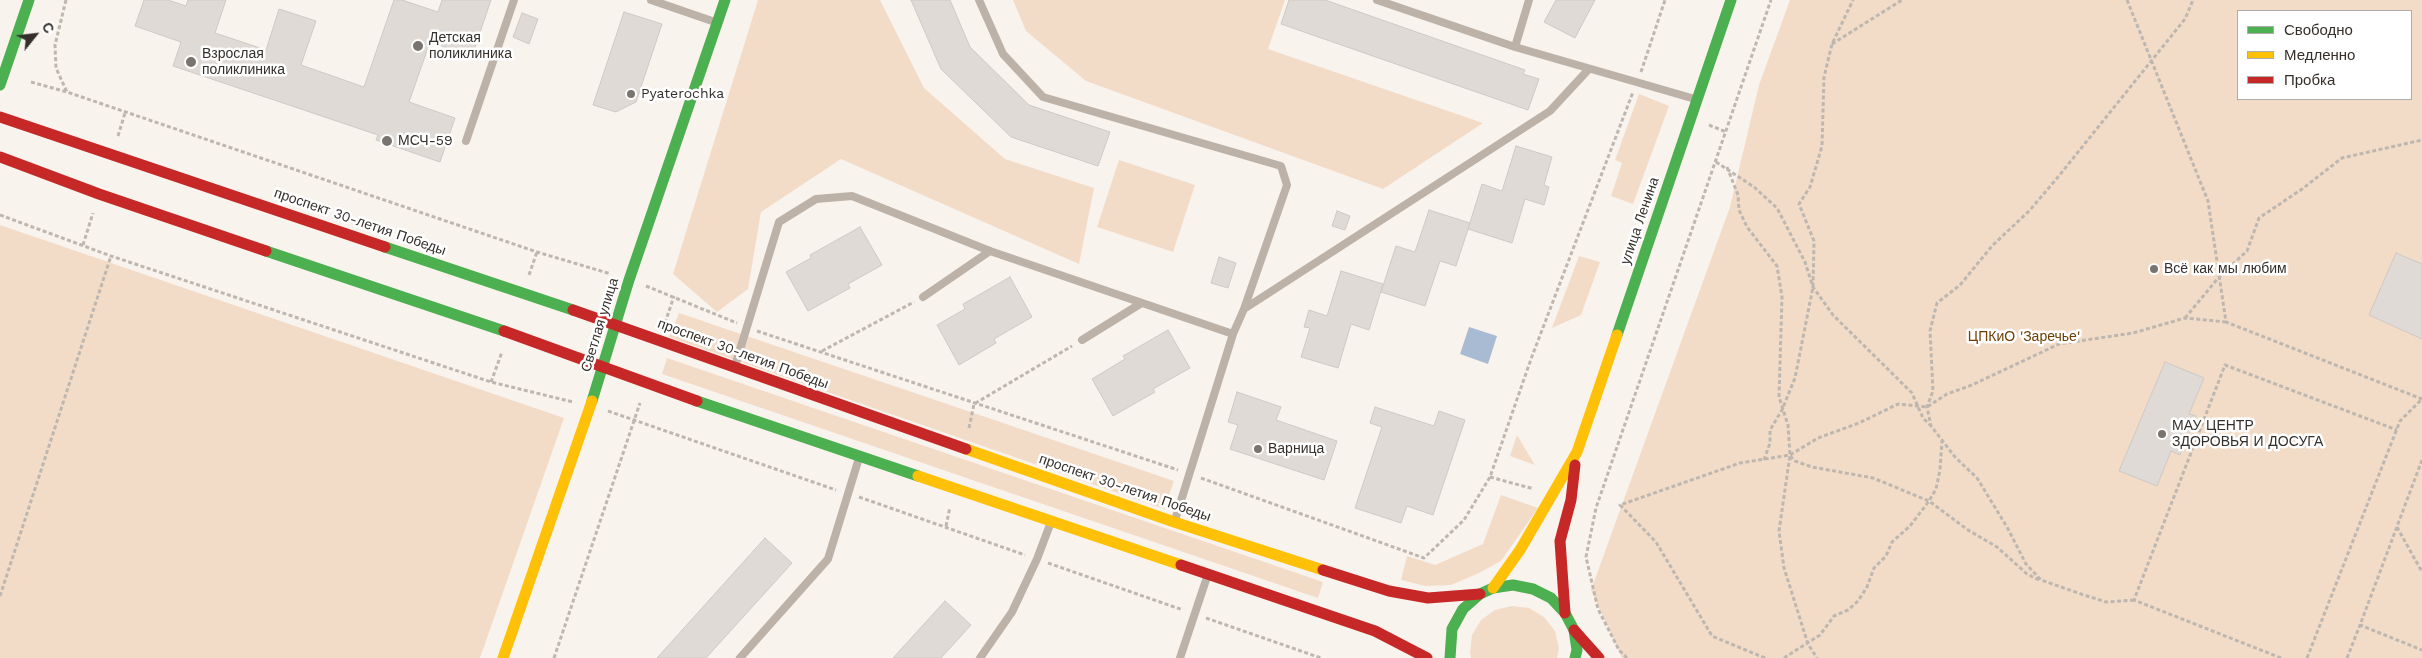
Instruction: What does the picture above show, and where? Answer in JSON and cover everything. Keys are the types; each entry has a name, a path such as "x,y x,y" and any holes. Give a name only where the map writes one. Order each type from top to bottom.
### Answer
{"main road":[{"path":"0,86 29,0"},
{"name":"Светлая улица","path":"503,658 591,406 629,280 725,0"},
{"name":"улица Ленина","path":"1493,588 1520,550 1577,452 1731,0"},
{"name":"проспект 30-летия Победы","path":"0,117 616,325 1174,522 1389,591 1428,598 1480,594"},
{"path":"0,157 98,194 509,333 603,368 1375,631 1427,658"},
{"name":"улица Ленина","path":"1565,613 1560,541 1571,500 1577,452"},
{"path":"1450,658 1452,629 1463,609 1480,594 1493,588 1513,585 1533,588 1551,598 1565,613 1574,630 1599,658"},
{"path":"1574,630 1577,650 1575,658"}],"lane":[{"path":"466,141 514,0"},
{"path":"651,0 717,23"},
{"path":"978,0 1003,54 1043,97 1280,166 1287,185 1244,309 1233,334 1174,522"},
{"path":"1377,0 1515,48 1697,100"},
{"path":"1515,48 1529,0"},
{"path":"1244,309 1550,112 1588,70"},
{"path":"735,368 779,222 816,199 852,196 990,251 1140,304 1233,334"},
{"path":"923,297 990,251"},
{"path":"1082,340 1140,304"},
{"path":"740,658 828,559 860,456"},
{"path":"980,658 1012,612 1038,559 1052,520"},
{"path":"1180,658 1208,575"}],"path":[{"path":"66,0 55,44 56,68 67,92"},
{"path":"31,82 67,92 537,252 629,280 746,327 822,351 974,404 1188,473 1424,558 1464,520 1490,477 1531,359 1637,82 1665,0"},
{"path":"1627,658 1619,650 1598,609 1586,557 1596,508 1771,0"},
{"path":"1764,460 1770,443 1770,430 1782,410 1795,378 1813,286 1814,241 1799,204 1810,187 1822,146 1824,76 1832,44 1853,0"},
{"path":"1832,44 1902,0"},
{"path":"2127,0 2208,201 2226,322"},
{"path":"1931,426 1928,407 1933,391 1930,331 1937,303 1960,285 1992,246 2030,210 2151,58 2185,19 2192,0"},
{"path":"2185,318 2219,277 2247,251 2259,218 2302,189 2342,158 2422,140"},
{"path":"1716,162 1727,166 1777,208 1805,262 1813,286 1833,315 1900,379 1912,394 1923,418 1977,478 2026,564 2041,580"},
{"path":"1727,166 1738,195 1739,210 1747,227 1776,266 1782,296 1782,361 1779,378 1782,410 1788,425 1790,455 1779,531 1784,568 1808,644 1818,658"},
{"path":"0,215 111,256 491,382 591,406 636,420 1321,658"},
{"path":"0,596 111,256"},
{"path":"822,351 923,297"},
{"path":"1765,658 1712,636 1656,542 1620,505 1740,463 1790,455 1818,438 1859,423 1898,404 1928,407 1947,394 1972,385 2059,344 2133,333 2185,318 2226,322 2422,399 2400,420 2307,658"},
{"path":"974,404 1082,340"},
{"path":"2134,600 2225,366 2396,430"},
{"path":"554,658 636,420"},
{"path":"1784,658 1820,635 1834,616 1848,610 1858,601 1867,587 1874,568 1886,556 1892,542 1910,526 1929,502 1936,489 1940,470 1942,440"},
{"path":"1790,455 1795,461 1812,467 1873,478 1929,502 1968,530 1997,547 2027,574 2041,580 2106,602 2134,600 2281,658"},
{"path":"2347,658 2422,460"},
{"path":"2418,470 2422,477"},
{"path":"1490,477 1542,491"},
{"path":"2397,527 2422,572"},
{"path":"2360,625 2422,650"}],"green space":[{"path":"758,0 880,0 924,88 1005,159 1094,188 1079,264 841,159 761,212 748,289 717,312 673,274"},
{"path":"1013,0 1285,0 1268,49 1483,123 1383,189 1086,81 1026,31"},
{"name":"ЦПКиО 'Заречье'","path":"1790,0 2422,0 2422,658 1622,658 1591,590 1730,207 1759,85"},
{"path":"1639,94 1669,106 1633,204 1611,196 1622,163 1615,160"},
{"path":"1119,160 1195,185 1173,252 1097,227"},
{"path":"0,225 564,418 480,658 0,658"},
{"path":"1579,256 1600,262 1581,315 1552,328"},
{"path":"679,313 1174,481 1164,509 669,337"},
{"path":"667,358 1323,582 1318,598 662,374"},
{"path":"1517,435 1535,465 1510,456"},
{"path":"1501,495 1538,508 1501,561 1451,585 1425,586 1401,580 1407,556 1435,565 1483,544"},
{"path":"1512,606 1529,608 1544,617 1555,631 1559,648 1557,658 1471,658 1472,635 1481,620 1495,610"}],"water":[{"path":"1469,327 1497,336 1488,364 1460,354"}],"building":[{"path":"144,0 168,0 186,6 188,0 226,0 215,33 266,50 279,9 316,21 301,65 364,87 394,0 402,0 438,12 442,0 491,0 472,56 430,42 409,102 455,118 440,162 376,140 378,135 173,66 181,42 135,26"},
{"path":"911,0 950,0 970,47 1029,105 1110,132 1098,166 1011,137 941,69"},
{"path":"1289,0 1325,0 1525,70 1523,74 1539,79 1528,110 1281,24"},
{"path":"1556,0 1595,0 1575,38 1544,22"},
{"path":"624,12 662,24 636,102 616,112 593,105"},
{"path":"522,13 538,19 529,44 513,37"},
{"path":"1516,146 1552,157 1544,185 1549,187 1544,205 1525,199 1512,243 1468,229 1482,184 1502,191"},
{"path":"1429,210 1470,223 1456,266 1440,261 1425,306 1381,292 1396,246 1415,252"},
{"path":"1337,211 1350,216 1345,230 1332,226"},
{"path":"860,227 882,265 848,284 850,288 808,311 786,272 811,258 810,255"},
{"path":"2396,253 2422,264 2422,339 2369,315"},
{"path":"1219,257 1236,263 1228,288 1211,283"},
{"path":"1341,271 1383,284 1369,330 1351,324 1338,368 1301,357 1310,328 1304,327 1309,310 1327,316"},
{"path":"1010,277 1032,317 994,339 996,343 959,365 937,325 965,309 963,304"},
{"path":"1168,330 1190,368 1153,389 1155,392 1113,416 1092,379 1125,359 1123,356"},
{"name":"МАУ ЦЕНТР ЗДОРОВЬЯ И ДОСУГА","path":"2165,362 2204,378 2189,414 2196,416 2180,455 2171,451 2157,486 2119,471"},
{"path":"1237,392 1281,407 1276,420 1337,441 1324,480 1230,449 1238,425 1228,422"},
{"path":"1375,407 1434,426 1439,411 1465,420 1433,515 1407,506 1401,523 1355,508 1382,427 1370,423"},
{"path":"765,538 792,563 706,658 657,658"},
{"path":"945,601 971,625 941,658 893,658"}],"traffic: fast":[{"path":"0,85 29,0"},
{"path":"592,401 629,280 725,0"},
{"path":"1617,335 1731,0"},
{"path":"385,247 573,310"},
{"path":"266,251 504,331"},
{"path":"697,401 918,476"},
{"path":"1450,658 1452,629 1463,609 1480,594 1493,588 1513,585 1533,589 1551,598 1565,613 1574,630 1577,650 1575,658"}],"traffic: slow":[{"path":"1493,588 1520,550 1577,452 1617,335"},
{"path":"503,658 592,401"},
{"path":"966,449 1174,522 1323,570"},
{"path":"918,476 1181,565"}],"traffic: jam":[{"path":"0,117 385,247"},
{"path":"0,157 99,194 266,251"},
{"path":"573,310 966,449"},
{"path":"504,331 697,401"},
{"path":"1565,613 1560,541 1571,500 1575,465"},
{"path":"1181,565 1375,631 1427,658"},
{"path":"1323,570 1389,591 1428,598 1480,594"},
{"path":"1574,630 1599,658"}],"place":[{"name":"Детская поликлиника","path":"418,46"},
{"name":"Взрослая поликлиника","path":"191,62"},
{"name":"Pyaterochka","path":"631,94"},
{"name":"МСЧ-59","path":"387,141"},
{"name":"Всё как мы любим","path":"2154,269"},
{"name":"МАУ ЦЕНТР ЗДОРОВЬЯ И ДОСУГА","path":"2162,434"},
{"name":"Варница","path":"1258,449"}]}
